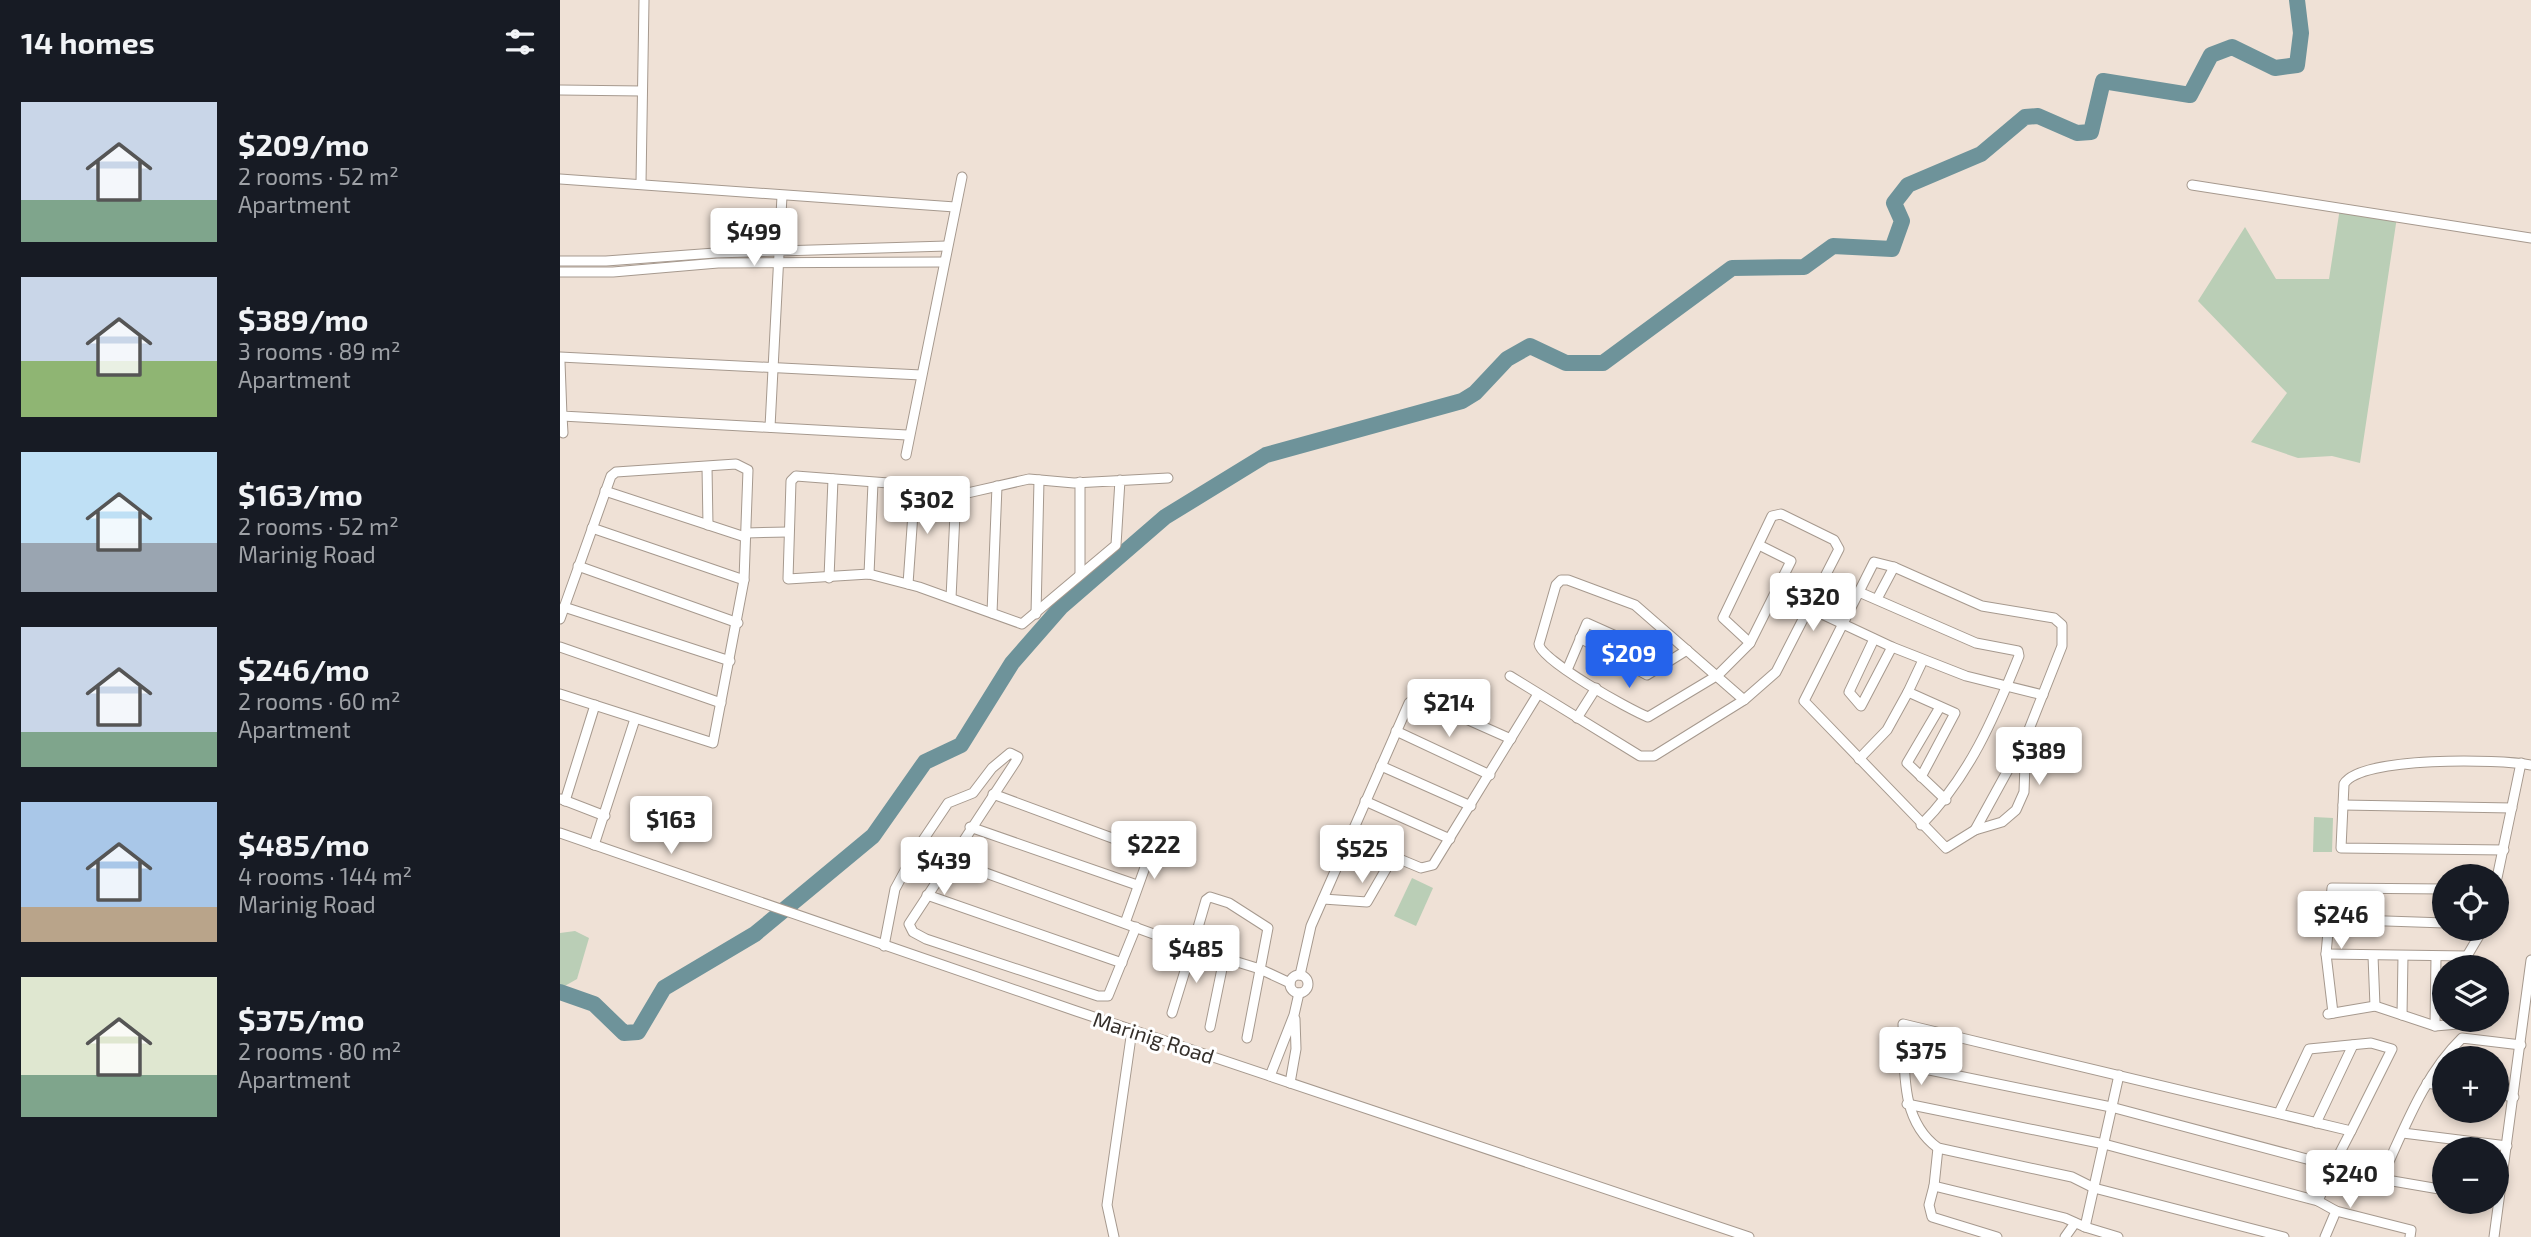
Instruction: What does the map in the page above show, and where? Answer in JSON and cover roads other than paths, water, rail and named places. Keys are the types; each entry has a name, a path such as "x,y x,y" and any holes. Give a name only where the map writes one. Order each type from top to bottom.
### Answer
{"street":[{"path":"641,183 644,0"},
{"path":"560,90 642,91"},
{"path":"906,455 907,435 961,177"},
{"path":"560,179 955,207"},
{"path":"2192,186 2531,238"},
{"path":"770,427 782,196"},
{"path":"560,261 947,246"},
{"path":"560,272 613,272 718,263 944,262"},
{"path":"563,433 560,359 921,375"},
{"path":"562,413 907,435"},
{"path":"560,619 611,475 616,472 736,464 748,470 744,580 738,623 713,743 560,694"},
{"path":"707,467 709,525"},
{"path":"1120,480 1116,545 1021,624 951,598 869,574 788,579 792,478 915,485 956,493 973,493 1028,479 1080,482 1120,480 1168,478"},
{"path":"829,578 832,479"},
{"path":"1036,614 1039,480"},
{"path":"1080,482 1080,574"},
{"path":"869,574 873,483"},
{"path":"908,584 915,485"},
{"path":"992,613 997,486"},
{"path":"605,491 746,535 788,532"},
{"path":"951,598 956,493"},
{"path":"1510,676 1647,758 1744,700 1776,672 1839,550 1838,544 1776,513 1723,618 1749,643"},
{"path":"592,528 744,580"},
{"path":"1744,700 1718,675 1636,605 1561,580 1556,585 1539,648 1567,670 1648,717 1718,675 1749,643 1791,561 1759,545"},
{"path":"1975,830 2026,737 2062,646 2060,621 1982,606 1894,567 1874,562 1804,701 1945,848 1975,830 2002,822 2016,810 2024,792 2026,737"},
{"path":"578,566 738,623"},
{"path":"1877,599 1894,567"},
{"path":"1859,592 1976,643 2018,652 2019,656 2007,685 1966,772 1946,800 1921,825"},
{"path":"564,607 730,661"},
{"path":"1809,608 1892,647 1966,676 2043,695"},
{"path":"1567,670 1584,625 1591,624 1625,640 1660,665"},
{"path":"1580,638 1647,675 1687,650"},
{"path":"1874,639 1849,692 1862,708 1892,647"},
{"path":"560,648 721,703"},
{"path":"1859,759 1886,730 1923,660"},
{"path":"1577,718 1596,688"},
{"path":"1908,692 1952,711 1955,717 1921,777"},
{"path":"1349,838 1428,869 1471,806 1538,694"},
{"path":"1300,975 1311,926 1396,731 1415,698 1511,739"},
{"path":"595,705 562,800 605,816"},
{"path":"1940,707 1907,763 1946,800"},
{"path":"594,845 635,719"},
{"path":"1396,731 1490,775"},
{"path":"884,946 895,889 928,833 953,800 973,793 1006,754 1015,754 1016,761 909,924 913,932 926,939 1098,996 1108,996 1112,992 1136,927"},
{"path":"2500,864 2504,850 2512,808 2526,764 2453,760 2396,765 2346,779 2341,848 2504,850"},
{"path":"1381,766 1471,806"},
{"path":"993,794 1150,852"},
{"path":"1366,800 1450,839"},
{"path":"2343,805 2512,808"},
{"path":"971,827 1137,885"},
{"path":"1125,923 1158,831"},
{"name":"Marinig Road","path":"560,833 771,908 1749,1237"},
{"path":"1323,899 1367,902 1393,857"},
{"path":"950,860 1169,940 1260,969 1290,983"},
{"path":"2432,889 2332,888 2326,954 2331,1014 2375,1006 2432,1025"},
{"path":"928,895 1122,963"},
{"path":"1172,1013 1206,900 1218,899 1268,928 1247,1038"},
{"path":"2328,919 2432,923"},
{"path":"2326,954 2432,957"},
{"path":"2373,956 2375,1006"},
{"path":"2402,1015 2403,956"},
{"path":"1210,1027 1224,958"},
{"path":"2508,1137 2531,960"},
{"path":"1299,993 1291,989 1290,983 1300,975"},
{"path":"1299,993 1304,991 1308,984 1300,975"},
{"path":"1270,1076 1294,1015 1299,993"},
{"path":"1290,1083 1296,1049 1294,1015"},
{"path":"2284,1237 2094,1188 2072,1177 1938,1148 1926,1140 1907,1104 1903,1024 2351,1131"},
{"path":"1114,1237 1107,1205 1132,1030"},
{"path":"2432,1188 2381,1179 2441,1058 2462,1038 2521,1045"},
{"path":"2279,1113 2309,1049 2371,1043 2392,1049 2318,1201"},
{"path":"2316,1123 2353,1045"},
{"path":"1905,1065 2111,1107 2333,1166"},
{"path":"2085,1227 2119,1075"},
{"path":"2427,1083 2432,1084"},
{"path":"2509,1096 2514,1097"},
{"path":"1907,1104 2104,1144 2318,1201 2336,1211 2411,1230 2410,1237"},
{"path":"2403,1133 2435,1137"},
{"path":"1938,1148 1929,1205 1932,1217 1985,1236 1997,1237"},
{"path":"1934,1186 2118,1237"},
{"path":"2325,1237 2336,1211"},
{"path":"2494,1237 2496,1214"},
{"path":"2065,1237 2075,1223"}],"waterway":[{"path":"560,992 594,1004 624,1033 638,1032 664,988 755,934 873,836 925,762 961,745 1012,663 1061,607 1165,517 1266,455 1462,401 1475,393 1507,359 1530,346 1566,363 1603,363 1732,268 1804,267 1833,246 1892,249 1902,221 1894,203 1908,185 1981,154 2025,117 2038,116 2077,133 2091,132 2103,81 2190,95 2211,55 2232,47 2275,68 2297,65 2301,33 2297,0"}]}
